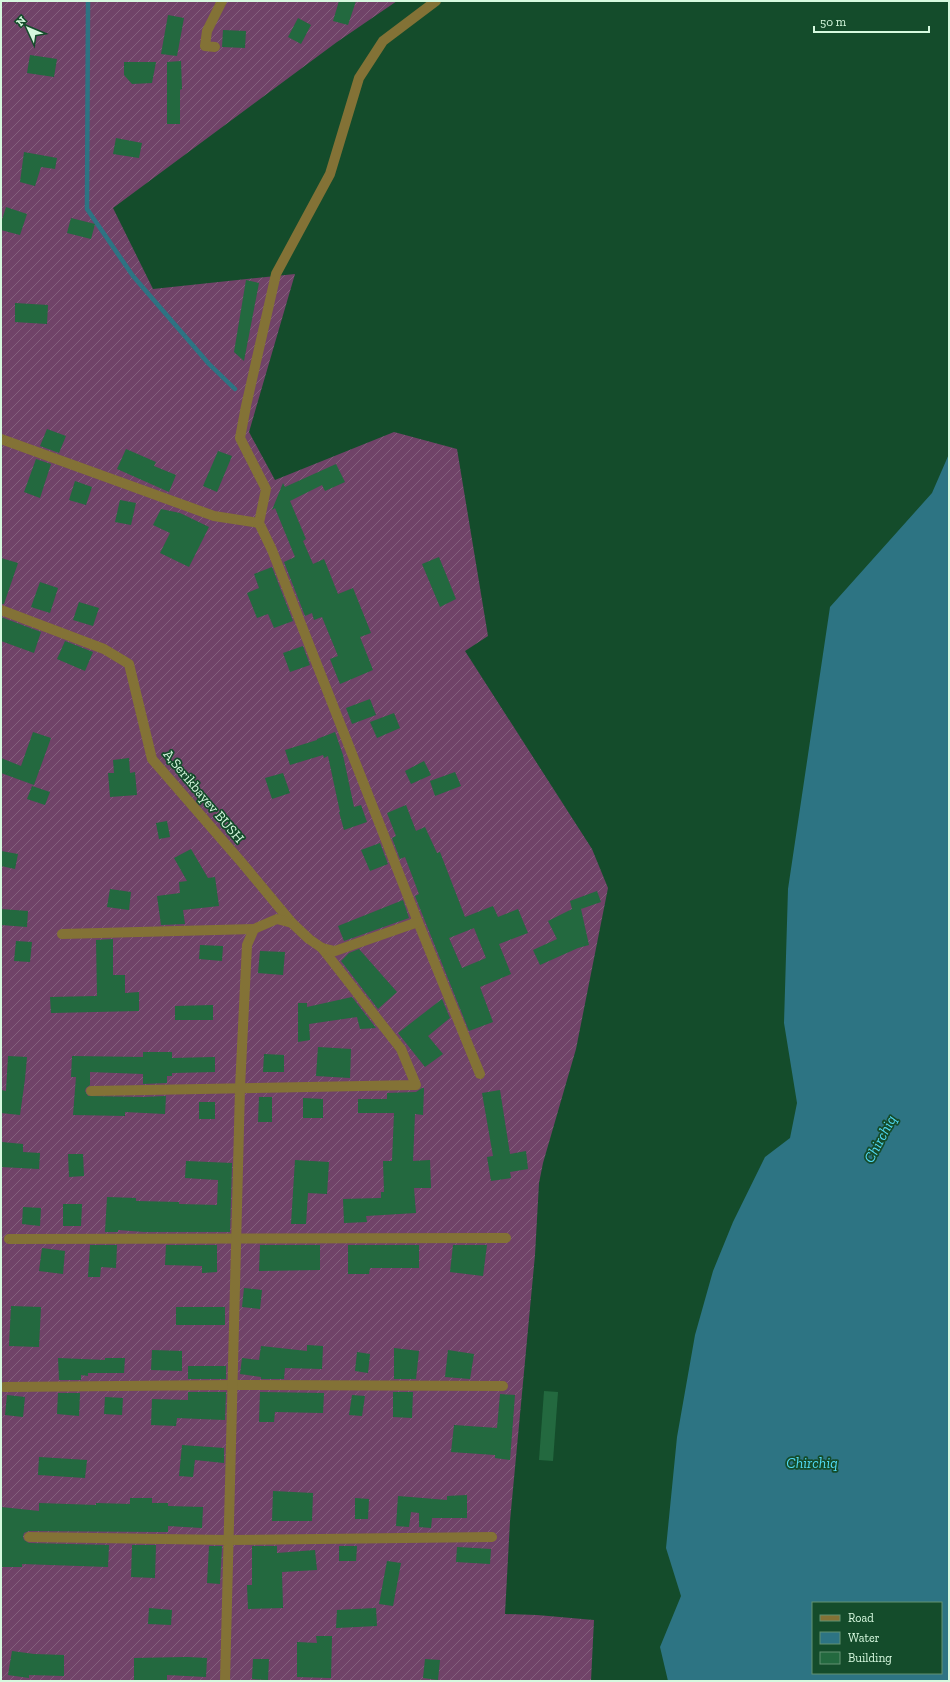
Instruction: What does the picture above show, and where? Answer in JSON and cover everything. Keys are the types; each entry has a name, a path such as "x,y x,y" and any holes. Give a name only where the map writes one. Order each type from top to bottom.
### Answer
{"street":[{"path":"215,47 205,46 207,31 222,1"},
{"path":"436,1 383,41 359,78 330,174 276,274 240,438 266,489 259,523 272,550 418,922 480,1074"},
{"path":"1,439 214,516 259,523"},
{"name":"A,Serikbayev BUSH","path":"1,610 104,649 129,664 152,760 243,864 292,923 309,939 322,948 401,1049 416,1085 240,1088"},
{"path":"62,934 254,929 278,919 292,923"},
{"path":"322,948 335,951 418,922"},
{"path":"225,1681 235,1238 240,1088 248,945 254,929"},
{"path":"91,1091 240,1088"},
{"path":"9,1239 506,1238"},
{"path":"4,1387 232,1385 503,1386"},
{"path":"29,1537 228,1540 492,1537"}],"shaded area":[{"path":"1,1 397,1 337,42 113,208 153,289 295,274 249,432 275,480 394,432 457,449 488,636 465,651 592,849 608,888 576,1049 543,1163 539,1183 535,1255 510,1521 505,1614 594,1620 591,1681 1,1681"}],"water":[{"name":"Chirchiq","path":"949,454 949,1681 668,1681 660,1647 681,1596 666,1548 677,1437 695,1335 713,1271 733,1222 765,1157 790,1138 797,1103 784,1023 788,889 830,607 932,493"}],"building":[{"path":"339,1 356,1 348,25 333,21"},
{"path":"168,15 184,18 177,56 161,54"},
{"path":"298,18 311,25 301,44 288,37"},
{"path":"223,30 246,31 245,48 222,47"},
{"path":"30,55 57,59 54,77 27,73"},
{"path":"181,61 182,89 180,90 180,124 167,124 167,62"},
{"path":"124,62 156,62 152,83 132,84 124,75"},
{"path":"116,138 142,143 139,158 113,154"},
{"path":"24,152 57,158 55,169 41,167 35,186 20,182"},
{"path":"6,207 27,214 20,235 1,230 1,223"},
{"path":"71,218 95,224 91,239 67,233"},
{"path":"246,280 259,283 244,361 234,352"},
{"path":"15,303 48,305 47,324 15,322"},
{"path":"47,429 66,436 59,453 40,446"},
{"path":"126,449 156,462 154,466 176,475 169,492 117,469"},
{"path":"218,451 232,456 217,492 203,486"},
{"path":"36,459 51,464 40,498 24,492"},
{"path":"336,464 345,482 325,491 322,485 290,501 306,539 303,541 313,564 324,559 338,594 353,588 371,633 360,637 373,670 340,684 330,659 338,656 322,617 314,620 312,613 305,616 284,562 295,557 275,508 272,510 283,483 285,487"},
{"path":"75,481 92,487 86,505 69,500"},
{"path":"120,500 136,503 131,525 115,522"},
{"path":"161,509 180,513 209,527 189,567 160,553 170,533 153,525"},
{"path":"439,557 456,599 440,607 422,564"},
{"path":"1,558 18,563 4,604 1,604"},
{"path":"272,567 293,621 274,628 268,614 257,618 247,593 259,588 254,574"},
{"path":"40,582 58,588 50,613 31,607"},
{"path":"79,602 99,608 93,626 73,620"},
{"path":"1,617 41,632 34,653 1,641"},
{"path":"65,641 93,652 85,671 57,659"},
{"path":"303,646 310,665 290,672 283,653"},
{"path":"370,699 376,715 352,724 346,708"},
{"path":"394,713 400,728 377,738 370,722"},
{"path":"33,732 51,738 34,785 1,773 1,758 21,766"},
{"path":"335,732 343,755 354,807 361,805 367,822 344,830 328,756 324,758 323,755 290,765 285,750 317,740"},
{"path":"129,758 130,773 135,772 137,795 110,797 108,773 114,773 113,760"},
{"path":"424,761 431,775 411,784 405,771"},
{"path":"455,772 461,786 435,796 430,781"},
{"path":"283,773 290,793 272,799 265,778"},
{"path":"32,786 50,792 45,805 27,799"},
{"path":"406,805 416,831 425,827 437,853 440,852 465,917 493,906 498,917 518,909 528,933 499,944 511,974 480,987 493,1022 469,1031 415,896 419,894 405,857 400,859 392,838 396,836 387,813","holes":["474,928 486,958 462,968 449,938"]},
{"path":"167,821 170,837 159,839 156,823"},
{"path":"380,843 388,864 370,871 361,850"},
{"path":"191,849 208,878 215,877 219,906 183,910 185,924 161,925 157,896 180,893 179,882 187,881 174,858"},
{"path":"1,851 18,854 15,869 1,866"},
{"path":"110,889 131,892 129,910 107,907"},
{"path":"597,891 601,902 581,909 589,945 578,948 540,965 533,950 557,939 548,921 572,909 570,901"},
{"path":"403,900 409,918 344,941 338,926"},
{"path":"1,909 28,911 27,927 1,925"},
{"path":"113,939 113,975 125,975 125,993 139,992 139,1011 51,1013 50,997 97,996 96,940"},
{"path":"16,941 32,942 30,962 14,961"},
{"path":"200,945 223,946 222,961 199,959"},
{"path":"359,949 397,992 378,1009 341,961 349,953"},
{"path":"260,951 285,952 283,975 258,973"},
{"path":"352,997 376,1028 360,1029 357,1017 309,1024 310,1040 298,1042 298,1003 307,1003 307,1007"},
{"path":"442,999 450,1018 428,1036 443,1054 425,1067 398,1033"},
{"path":"213,1005 213,1020 175,1020 175,1006"},
{"path":"318,1047 351,1049 350,1078 316,1076"},
{"path":"143,1052 172,1052 172,1058 215,1057 215,1072 172,1073 172,1076 167,1076 167,1083 143,1084 143,1074 90,1072 90,1085 85,1091 88,1096 166,1096 165,1114 125,1112 125,1116 73,1115 76,1077 71,1077 72,1056 143,1057"},
{"path":"264,1054 284,1055 284,1072 263,1072"},
{"path":"8,1056 27,1057 20,1115 1,1113 1,1090 6,1091"},
{"path":"424,1088 423,1115 415,1114 413,1161 430,1160 431,1188 414,1188 416,1213 366,1216 367,1222 344,1223 343,1199 381,1198 381,1192 384,1192 383,1161 392,1161 394,1113 358,1113 358,1099 387,1099 387,1093 416,1092"},
{"path":"500,1090 510,1154 526,1151 528,1169 510,1172 511,1178 491,1181 487,1157 493,1156 482,1093"},
{"path":"259,1097 272,1097 272,1122 258,1122"},
{"path":"303,1098 323,1099 323,1118 303,1118"},
{"path":"199,1102 215,1102 215,1119 199,1119"},
{"path":"2,1142 23,1144 23,1152 40,1153 39,1169 1,1167"},
{"path":"68,1154 83,1154 84,1176 69,1177"},
{"path":"295,1160 329,1162 327,1194 308,1193 306,1224 291,1224"},
{"path":"186,1161 232,1163 230,1232 144,1232 118,1230 118,1232 105,1232 107,1197 136,1198 136,1201 217,1205 218,1180 185,1178"},
{"path":"63,1204 82,1204 81,1226 63,1226"},
{"path":"23,1207 41,1208 40,1226 22,1224"},
{"path":"90,1245 117,1245 116,1268 101,1267 100,1277 88,1277"},
{"path":"166,1245 217,1245 217,1272 202,1273 202,1266 165,1265"},
{"path":"260,1245 320,1245 320,1270 259,1271"},
{"path":"348,1245 419,1245 419,1268 370,1268 369,1274 348,1274"},
{"path":"453,1245 487,1245 483,1276 450,1272"},
{"path":"42,1248 65,1251 63,1274 39,1271"},
{"path":"244,1288 262,1290 260,1309 242,1307"},
{"path":"11,1306 41,1307 39,1347 9,1346"},
{"path":"176,1307 225,1307 225,1325 176,1325"},
{"path":"307,1345 323,1346 322,1369 285,1368 284,1379 261,1379 261,1377 240,1374 242,1358 259,1360 261,1346 307,1351"},
{"path":"394,1348 419,1351 416,1379 394,1379"},
{"path":"152,1350 182,1351 182,1371 151,1370"},
{"path":"448,1350 474,1354 470,1379 445,1377"},
{"path":"357,1352 370,1354 368,1373 355,1371"},
{"path":"58,1358 105,1360 105,1358 125,1358 124,1373 88,1373 88,1376 81,1375 81,1380 59,1380"},
{"path":"188,1366 226,1366 226,1379 188,1379"},
{"path":"544,1391 558,1392 553,1461 539,1460"},
{"path":"188,1392 226,1392 225,1420 177,1418 176,1426 151,1425 152,1399 188,1400"},
{"path":"260,1392 324,1393 323,1413 275,1412 274,1422 259,1422"},
{"path":"393,1392 413,1392 412,1418 393,1417"},
{"path":"58,1393 80,1393 79,1416 57,1414"},
{"path":"500,1394 515,1395 510,1460 495,1458 495,1455 451,1452 454,1425 497,1428"},
{"path":"7,1395 25,1397 23,1417 5,1415"},
{"path":"352,1395 365,1396 362,1416 349,1415"},
{"path":"105,1397 123,1398 122,1415 104,1414"},
{"path":"182,1445 224,1448 224,1463 195,1460 193,1477 179,1476"},
{"path":"39,1457 87,1460 85,1478 38,1475"},
{"path":"273,1491 313,1493 312,1521 272,1521"},
{"path":"467,1495 467,1518 432,1518 431,1528 419,1527 419,1513 411,1512 409,1527 396,1526 398,1496 447,1500 447,1496"},
{"path":"130,1498 152,1498 152,1503 168,1503 168,1506 203,1507 202,1528 168,1526 168,1532 29,1531 24,1533 23,1537 24,1540 29,1543 109,1545 108,1567 22,1564 22,1567 1,1567 1,1507 39,1511 39,1503 96,1505 96,1503 130,1504"},
{"path":"355,1498 369,1499 368,1519 355,1519"},
{"path":"132,1545 156,1545 155,1578 131,1577"},
{"path":"209,1546 222,1546 220,1584 207,1583"},
{"path":"252,1546 277,1546 277,1553 315,1550 317,1570 282,1572 283,1608 248,1609 247,1585 252,1585"},
{"path":"339,1546 357,1546 356,1561 339,1561"},
{"path":"457,1547 491,1549 490,1564 456,1562"},
{"path":"387,1561 401,1563 393,1606 379,1604"},
{"path":"149,1608 172,1610 171,1625 148,1624"},
{"path":"376,1608 377,1626 336,1628 337,1610"},
{"path":"316,1636 332,1636 331,1678 297,1677 297,1642 317,1643"},
{"path":"12,1651 34,1654 64,1655 64,1676 29,1675 29,1678 8,1675"},
{"path":"134,1658 207,1658 206,1677 167,1675 167,1681 134,1681"},
{"path":"253,1659 269,1659 268,1680 252,1679"},
{"path":"425,1659 440,1660 438,1680 423,1678"}],"waterway":[{"path":"88,1 87,209 133,276 209,364 235,389"}]}
